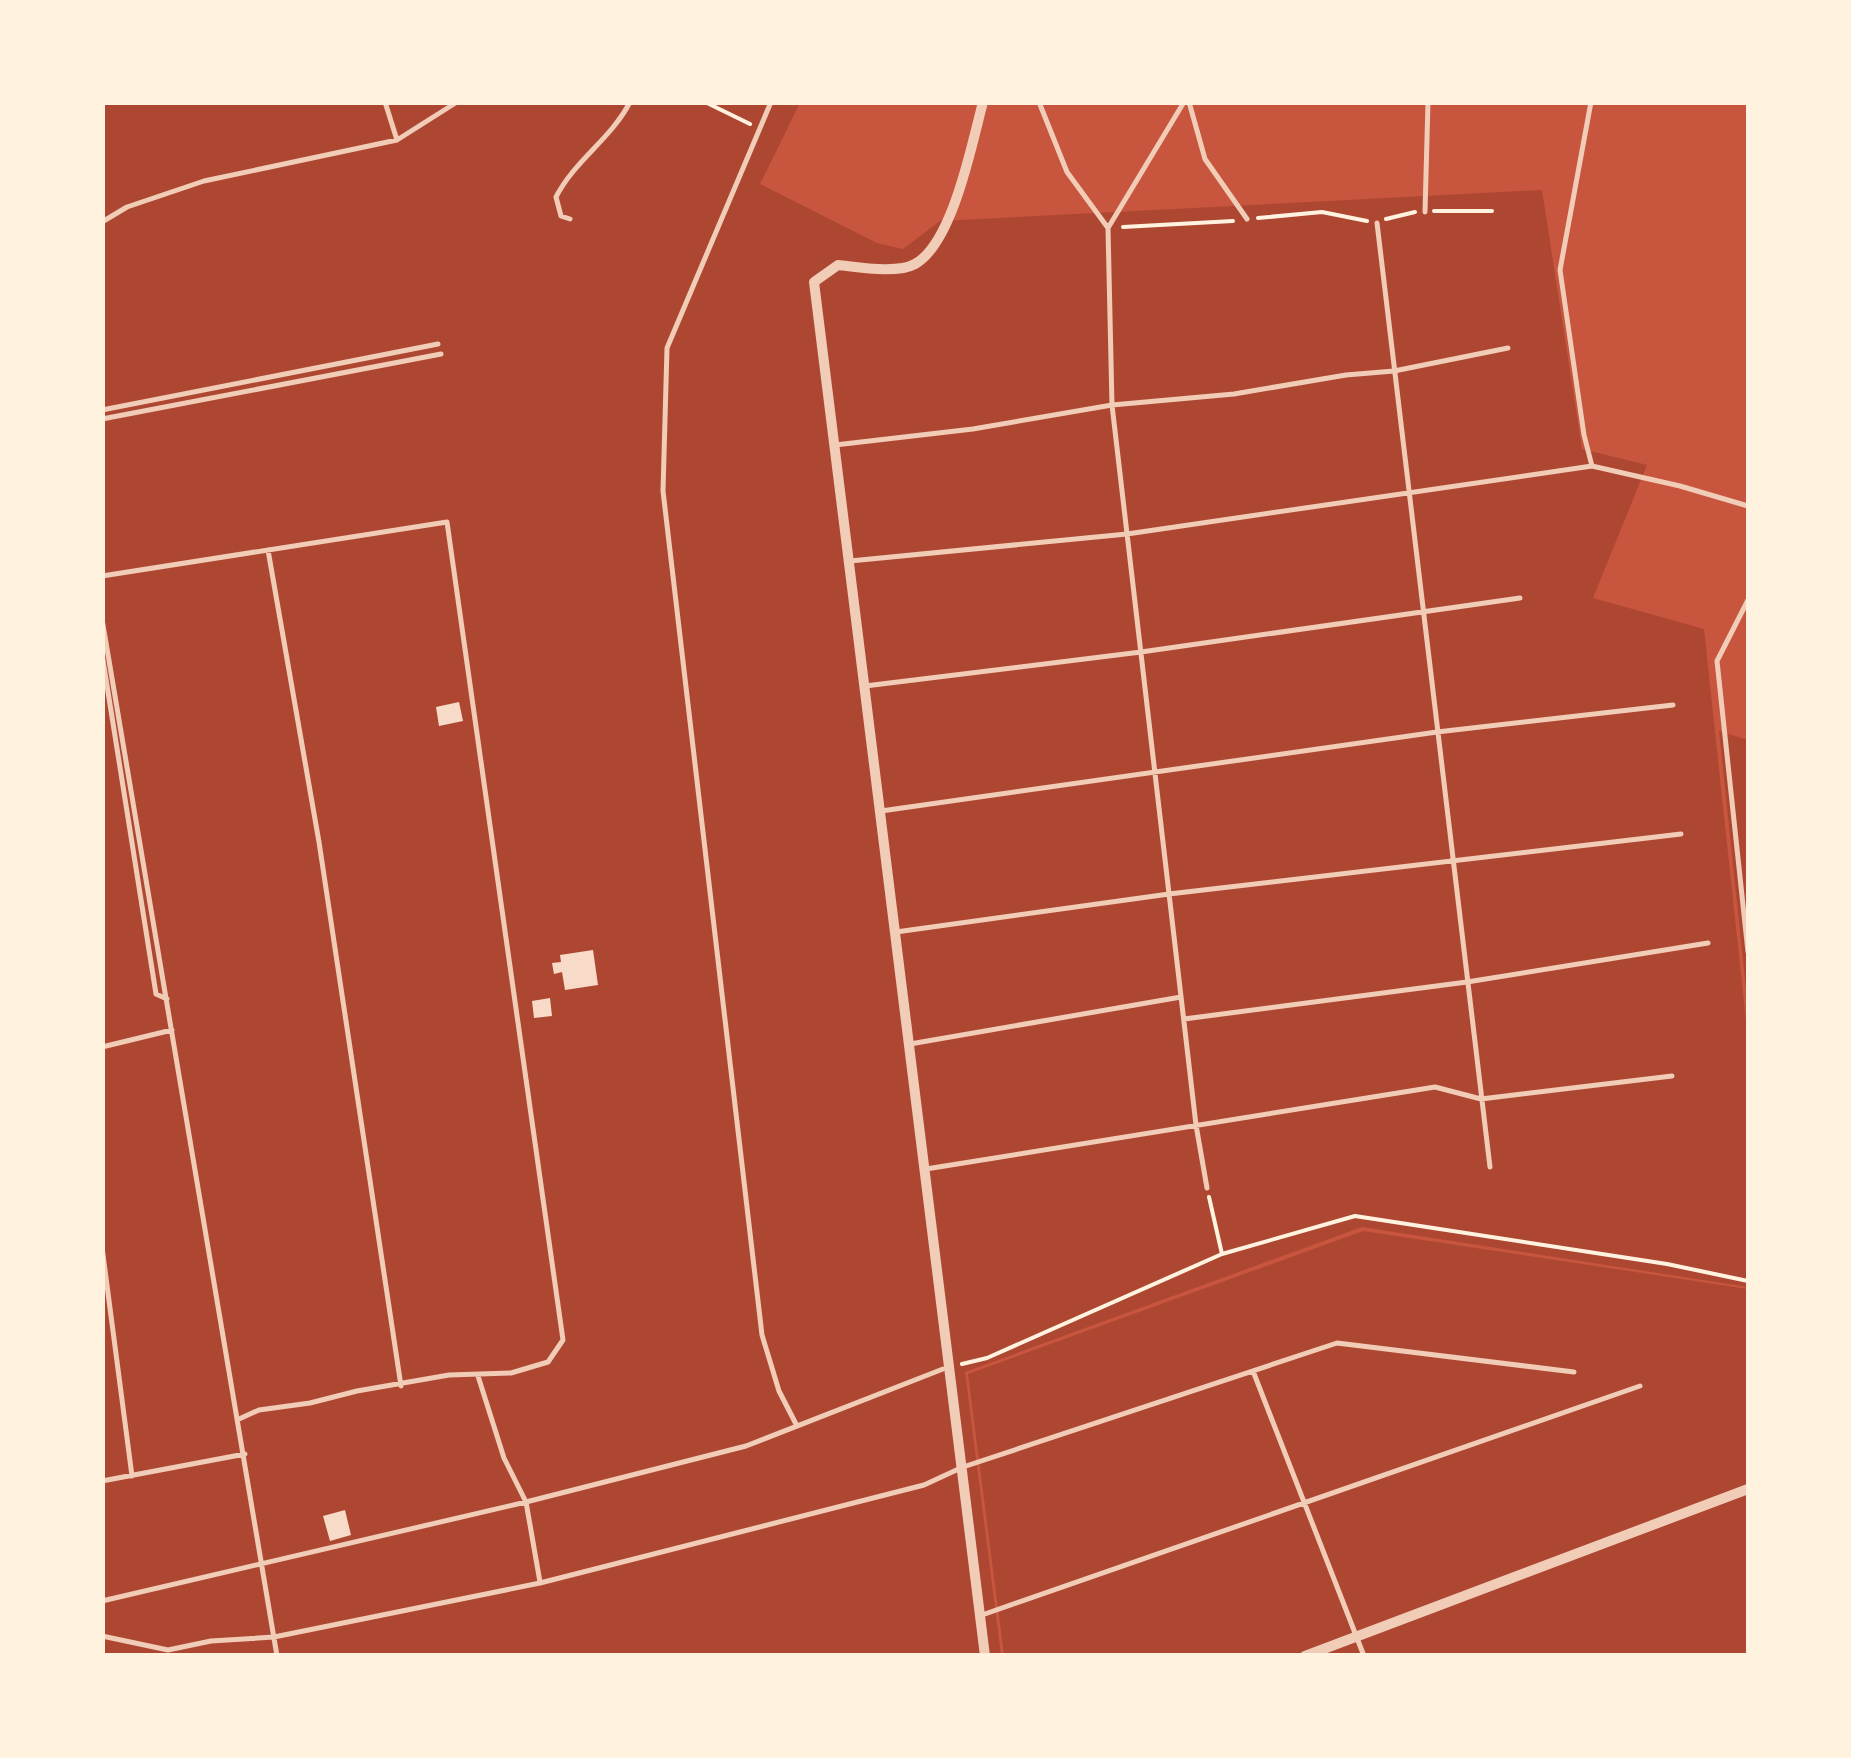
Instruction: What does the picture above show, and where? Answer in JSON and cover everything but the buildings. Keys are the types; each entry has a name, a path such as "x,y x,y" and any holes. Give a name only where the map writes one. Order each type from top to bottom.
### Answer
{"street":[{"path":"983,102 964,175 941,237 914,264 878,269 838,265 814,282 926,1168 946,1368 964,1467 985,1656"},
{"path":"1305,1656 1748,1488"}],"lane":[{"path":"385,102 396,140"},
{"path":"102,222 127,207 204,181 396,140 457,102"},
{"path":"570,219 561,216 556,197 568,172 614,129 630,102"},
{"path":"771,102 668,348 663,491 762,1335 779,1391 797,1426"},
{"path":"1039,102 1067,172 1108,228"},
{"path":"1187,102 1108,228 1112,405 1196,1125 1207,1188"},
{"path":"1187,102 1205,159 1246,219"},
{"path":"1425,212 1428,102"},
{"path":"1592,102 1560,270 1592,466"},
{"path":"1377,222 1490,1167"},
{"path":"102,410 438,344"},
{"path":"835,445 973,429 1112,405 1234,394 1394,371 1508,348"},
{"path":"102,419 441,354"},
{"path":"850,561 1127,534 1592,466 1748,504"},
{"path":"102,576 447,522 563,1340 548,1362 511,1372 449,1375 259,1410 238,1419"},
{"path":"268,548 319,842 401,1386"},
{"path":"866,686 1520,598"},
{"path":"1748,600 1717,661 1748,952"},
{"path":"102,618 276,1656"},
{"path":"102,654 156,994 167,999"},
{"path":"881,811 1437,732 1672,704"},
{"path":"896,932 1169,894 1681,834"},
{"path":"1184,1019 1467,982 1708,944"},
{"path":"910,1044 1181,996"},
{"path":"102,1047 172,1030"},
{"path":"926,1168 1435,1087 1482,1099 1672,1076"},
{"path":"102,1247 132,1476"},
{"path":"102,1636 168,1650 274,1636 540,1583 924,1485 964,1467 1338,1343 1574,1372"},
{"path":"102,1600 526,1502 746,1446 946,1368"},
{"path":"1253,1371 1364,1656"},
{"path":"478,1376 504,1458 526,1502 540,1583"},
{"path":"981,1615 1640,1386"},
{"path":"102,1481 245,1454"}],"path":[{"path":"704,102 760,128"},
{"path":"1108,228 1322,212 1377,222 1405,212 1492,211"},
{"path":"1207,1188 1222,1254"},
{"path":"946,1368 986,1358 1222,1254 1354,1216 1667,1264 1748,1281"}],"shaded area":[{"path":"102,103 800,103 760,184 877,243 903,249 940,221 1542,190 1582,449 1647,465 1593,598 1704,629 1748,1040 1748,1287 1362,1227 965,1372 1001,1655 103,1655"},
{"path":"1719,731 1748,740 1748,1008"},
{"path":"1363,1231 1748,1289 1748,1655 1004,1655 968,1374"}]}
